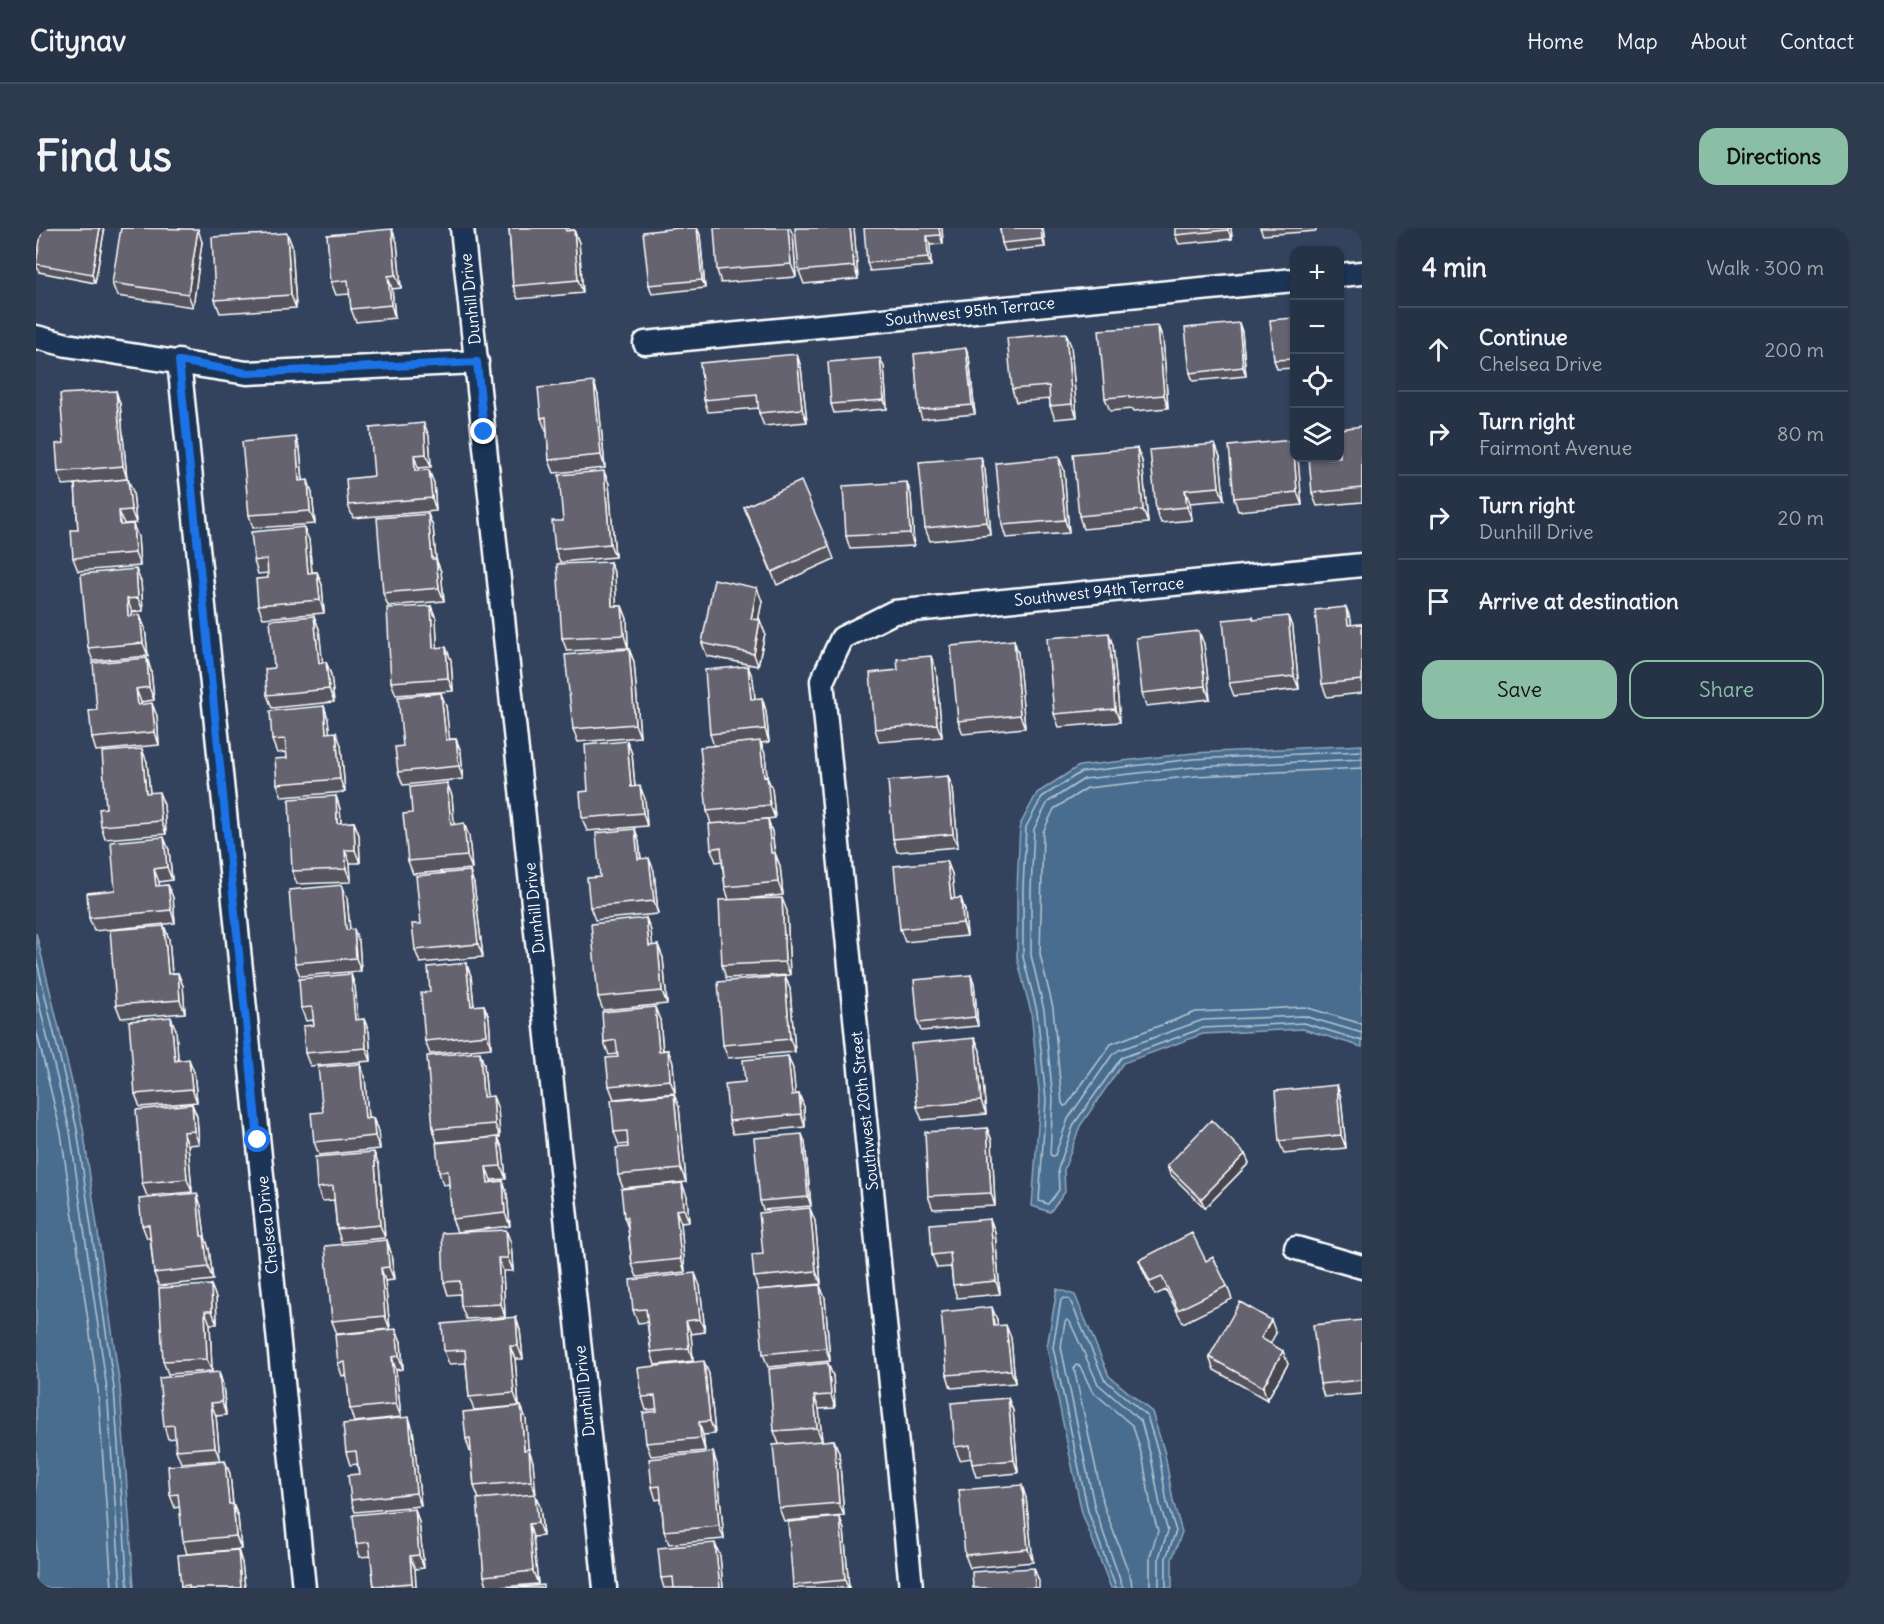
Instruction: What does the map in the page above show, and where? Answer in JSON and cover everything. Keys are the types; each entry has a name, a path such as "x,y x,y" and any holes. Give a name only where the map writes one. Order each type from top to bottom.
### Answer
{"street":[{"name":"Dunhill Drive","path":"462,228 605,1588"},
{"path":"1344,275 1362,273"},
{"name":"Southwest 95th Terrace","path":"645,343 1290,280"},
{"path":"36,337 67,345 247,373 477,362"},
{"name":"Chelsea Drive","path":"179,361 304,1588"},
{"name":"Southwest 94th Terrace","path":"842,638 894,612 1362,565"},
{"name":"Southwest 20th Street","path":"842,638 822,681 911,1588"},
{"path":"1296,1248 1362,1268"}],"water":[{"path":"1362,745 1362,1047 1303,1029 1203,1034 1123,1063 1080,1126 1064,1170 1065,1192 1050,1212 1032,1206 1040,1100 1031,1012 1017,958 1017,888 1020,825 1037,793 1079,766 1193,753"},
{"path":"36,933 83,1128 120,1387 134,1588 36,1588"},
{"path":"1057,1289 1075,1295 1109,1376 1152,1412 1165,1454 1173,1501 1182,1532 1172,1559 1172,1588 1111,1588 1082,1513 1047,1347"}],"building":[{"path":"42,228 100,228 92,274 36,264"},
{"path":"121,228 198,229 188,294 112,283"},
{"path":"509,228 574,230 578,280 513,286"},
{"path":"697,228 702,280 649,285 643,232"},
{"path":"714,228 788,228 791,264 717,270"},
{"path":"795,228 850,228 854,266 799,271"},
{"path":"864,228 939,228 940,235 927,236 928,258 867,263"},
{"path":"1000,228 1041,228 1042,239 1002,243"},
{"path":"1175,228 1228,228 1228,230 1175,235"},
{"path":"392,229 396,275 388,276 391,305 351,309 348,280 331,282 327,235"},
{"path":"287,233 291,295 215,300 212,237"},
{"path":"1290,318 1290,359 1274,360 1270,320"},
{"path":"1239,323 1243,367 1190,373 1185,328"},
{"path":"1158,326 1164,395 1105,398 1099,330"},
{"path":"1066,333 1072,404 1050,406 1049,386 1012,389 1007,338"},
{"path":"966,348 972,405 919,410 914,354"},
{"path":"797,354 802,409 759,413 757,395 704,400 700,363"},
{"path":"880,358 884,400 831,404 828,362"},
{"path":"594,382 601,455 549,460 546,417 541,418 538,388"},
{"path":"116,391 123,466 58,472 56,444 64,443 60,394"},
{"path":"424,423 426,454 414,455 415,471 429,470 432,498 348,505 346,479 374,476 370,428"},
{"path":"1362,426 1362,488 1312,493 1309,462 1344,462 1344,428"},
{"path":"296,437 299,481 308,480 310,511 249,515 242,442"},
{"path":"1290,440 1290,462 1295,462 1297,492 1234,498 1229,446"},
{"path":"1215,444 1219,487 1185,490 1187,507 1156,510 1150,450"},
{"path":"1137,448 1143,510 1079,516 1073,454"},
{"path":"981,457 987,522 925,528 919,462"},
{"path":"1059,457 1065,520 1002,525 996,463"},
{"path":"604,471 610,544 555,549 552,521 563,521 559,475"},
{"path":"128,479 131,510 119,511 120,525 133,524 135,553 73,558 71,530 78,530 75,484"},
{"path":"801,481 829,546 772,572 744,507"},
{"path":"907,482 910,533 846,536 843,486"},
{"path":"428,514 432,559 436,559 439,588 383,593 377,518"},
{"path":"304,527 308,573 317,572 320,600 258,605 256,579 268,578 267,559 254,561 251,532"},
{"path":"610,562 612,606 622,606 624,635 562,638 557,564"},
{"path":"136,569 138,598 127,599 128,616 140,615 143,643 88,648 81,574"},
{"path":"714,579 757,588 751,619 760,620 754,654 702,643"},
{"path":"431,606 433,648 446,647 448,678 391,682 387,608"},
{"path":"1346,607 1348,625 1362,624 1362,680 1322,684 1315,610"},
{"path":"314,616 319,663 326,662 329,689 267,695 265,669 274,668 270,620"},
{"path":"1288,616 1294,676 1229,683 1223,620 1253,617 1253,620"},
{"path":"1199,631 1205,686 1142,693 1136,638"},
{"path":"1109,633 1115,709 1054,714 1047,638"},
{"path":"1014,640 1020,715 958,721 951,646"},
{"path":"629,649 635,724 573,729 565,655"},
{"path":"931,656 937,724 875,729 870,673 898,670 897,659"},
{"path":"147,658 149,687 136,689 138,705 152,703 155,732 92,738 89,711 97,710 93,663"},
{"path":"748,666 751,699 762,698 765,729 710,734 705,670"},
{"path":"441,693 446,740 456,739 459,766 398,772 395,747 403,746 398,697"},
{"path":"324,706 326,733 336,732 340,779 277,784 275,759 287,758 285,739 272,740 270,711"},
{"path":"627,741 631,787 640,786 643,813 582,818 580,792 588,791 585,745"},
{"path":"760,741 770,805 707,811 700,747"},
{"path":"142,749 146,793 159,792 161,821 101,826 99,809 106,808 102,752"},
{"path":"948,776 953,834 893,839 888,781"},
{"path":"447,783 451,825 464,823 467,856 408,861 403,814 412,813 410,787"},
{"path":"336,796 337,823 354,822 355,850 345,850 346,869 292,871 289,799"},
{"path":"768,819 771,853 775,853 778,882 725,887 721,847 711,849 709,824"},
{"path":"635,829 638,859 649,858 654,901 590,907 587,878 600,877 596,833"},
{"path":"164,837 167,867 154,869 156,886 168,885 171,910 89,918 87,893 115,890 111,842"},
{"path":"947,861 951,899 961,898 963,923 900,929 894,866"},
{"path":"470,871 478,944 415,950 412,924 421,924 416,876"},
{"path":"342,885 346,930 354,929 356,958 295,963 289,890"},
{"path":"782,898 785,962 722,965 719,900"},
{"path":"646,918 649,946 658,945 662,991 598,997 591,924"},
{"path":"164,926 168,974 178,973 180,1000 116,1005 110,930"},
{"path":"466,963 471,1006 484,1005 487,1035 425,1041 421,993 430,992 428,967"},
{"path":"351,974 355,1020 364,1019 366,1048 305,1053 303,1026 314,1025 312,1007 301,1008 299,979"},
{"path":"971,975 975,1017 918,1023 914,980"},
{"path":"785,976 790,1039 723,1045 718,982"},
{"path":"655,1007 659,1051 668,1050 670,1080 609,1086 606,1058 618,1057 616,1040 604,1042 602,1012"},
{"path":"171,1017 175,1061 189,1059 192,1089 135,1094 129,1021"},
{"path":"975,1038 981,1101 917,1107 911,1044"},
{"path":"480,1052 483,1097 493,1096 495,1124 433,1129 427,1056"},
{"path":"788,1056 792,1095 799,1094 801,1114 729,1121 725,1084 745,1082 743,1060"},
{"path":"360,1064 365,1119 373,1118 375,1136 314,1142 311,1113 323,1112 318,1067"},
{"path":"1337,1085 1341,1135 1279,1141 1275,1091"},
{"path":"674,1094 681,1169 618,1175 616,1148 628,1147 627,1131 614,1132 611,1100"},
{"path":"192,1104 194,1131 183,1132 187,1179 142,1183 136,1110"},
{"path":"1211,1120 1245,1154 1201,1199 1167,1166"},
{"path":"987,1128 991,1193 928,1196 925,1132"},
{"path":"802,1134 808,1197 760,1201 754,1138"},
{"path":"498,1137 501,1166 486,1167 488,1183 503,1181 505,1213 452,1219 448,1171 439,1172 436,1143"},
{"path":"374,1152 380,1225 337,1229 333,1186 317,1188 315,1157"},
{"path":"682,1183 684,1209 676,1210 681,1259 632,1264 627,1217 624,1217 621,1189"},
{"path":"197,1193 201,1236 204,1236 208,1267 154,1273 149,1225 142,1225 139,1199"},
{"path":"810,1208 816,1271 754,1277 752,1255 763,1254 759,1213"},
{"path":"990,1219 996,1281 953,1285 950,1253 932,1255 930,1224"},
{"path":"506,1230 508,1258 498,1258 501,1304 461,1306 460,1281 444,1282 442,1233"},
{"path":"1192,1233 1206,1261 1213,1257 1227,1286 1178,1310 1162,1277 1150,1282 1139,1260"},
{"path":"387,1240 389,1267 381,1268 385,1316 332,1321 325,1246"},
{"path":"695,1273 700,1319 686,1321 689,1348 651,1352 646,1309 633,1310 630,1280"},
{"path":"211,1285 212,1311 205,1311 207,1359 163,1361 159,1288"},
{"path":"820,1285 826,1348 763,1354 757,1290"},
{"path":"1240,1302 1271,1320 1261,1338 1283,1351 1263,1387 1209,1357"},
{"path":"992,1307 994,1326 1006,1325 1011,1370 947,1375 941,1312"},
{"path":"516,1317 518,1346 510,1346 514,1393 469,1397 465,1350 444,1351 442,1324"},
{"path":"1362,1320 1362,1380 1320,1384 1313,1325"},
{"path":"396,1329 399,1356 392,1357 396,1404 350,1409 345,1362 338,1363 335,1335"},
{"path":"704,1361 710,1421 699,1422 701,1438 646,1443 643,1413 657,1411 655,1396 642,1397 638,1368"},
{"path":"828,1363 831,1395 814,1396 817,1428 774,1431 769,1369"},
{"path":"219,1372 222,1402 211,1403 215,1447 176,1450 174,1425 164,1426 159,1378"},
{"path":"1008,1398 1014,1460 972,1464 970,1445 955,1447 951,1403"},
{"path":"521,1406 524,1450 529,1449 531,1481 474,1486 470,1438 466,1439 463,1412"},
{"path":"409,1417 416,1493 351,1500 348,1475 359,1474 356,1451 346,1452 343,1424"},
{"path":"834,1440 839,1503 779,1508 773,1445"},
{"path":"713,1452 719,1526 664,1531 660,1486 652,1487 649,1459"},
{"path":"225,1461 229,1504 233,1504 236,1536 183,1541 178,1494 170,1495 168,1466"},
{"path":"1022,1485 1028,1549 965,1555 959,1490"},
{"path":"535,1494 538,1523 529,1524 533,1571 484,1576 477,1499"},
{"path":"415,1509 419,1555 410,1556 412,1583 374,1586 369,1542 356,1544 353,1515"},
{"path":"840,1517 845,1580 793,1585 788,1522"},
{"path":"715,1543 720,1588 674,1588 673,1577 661,1578 658,1548"},
{"path":"238,1550 241,1588 181,1586 178,1555"},
{"path":"1034,1568 1035,1588 973,1588 972,1572"},
{"path":"543,1585 543,1588 509,1588"}],"route":[{"path":"258,1140 179,361 247,373 477,362 484,432"}]}
